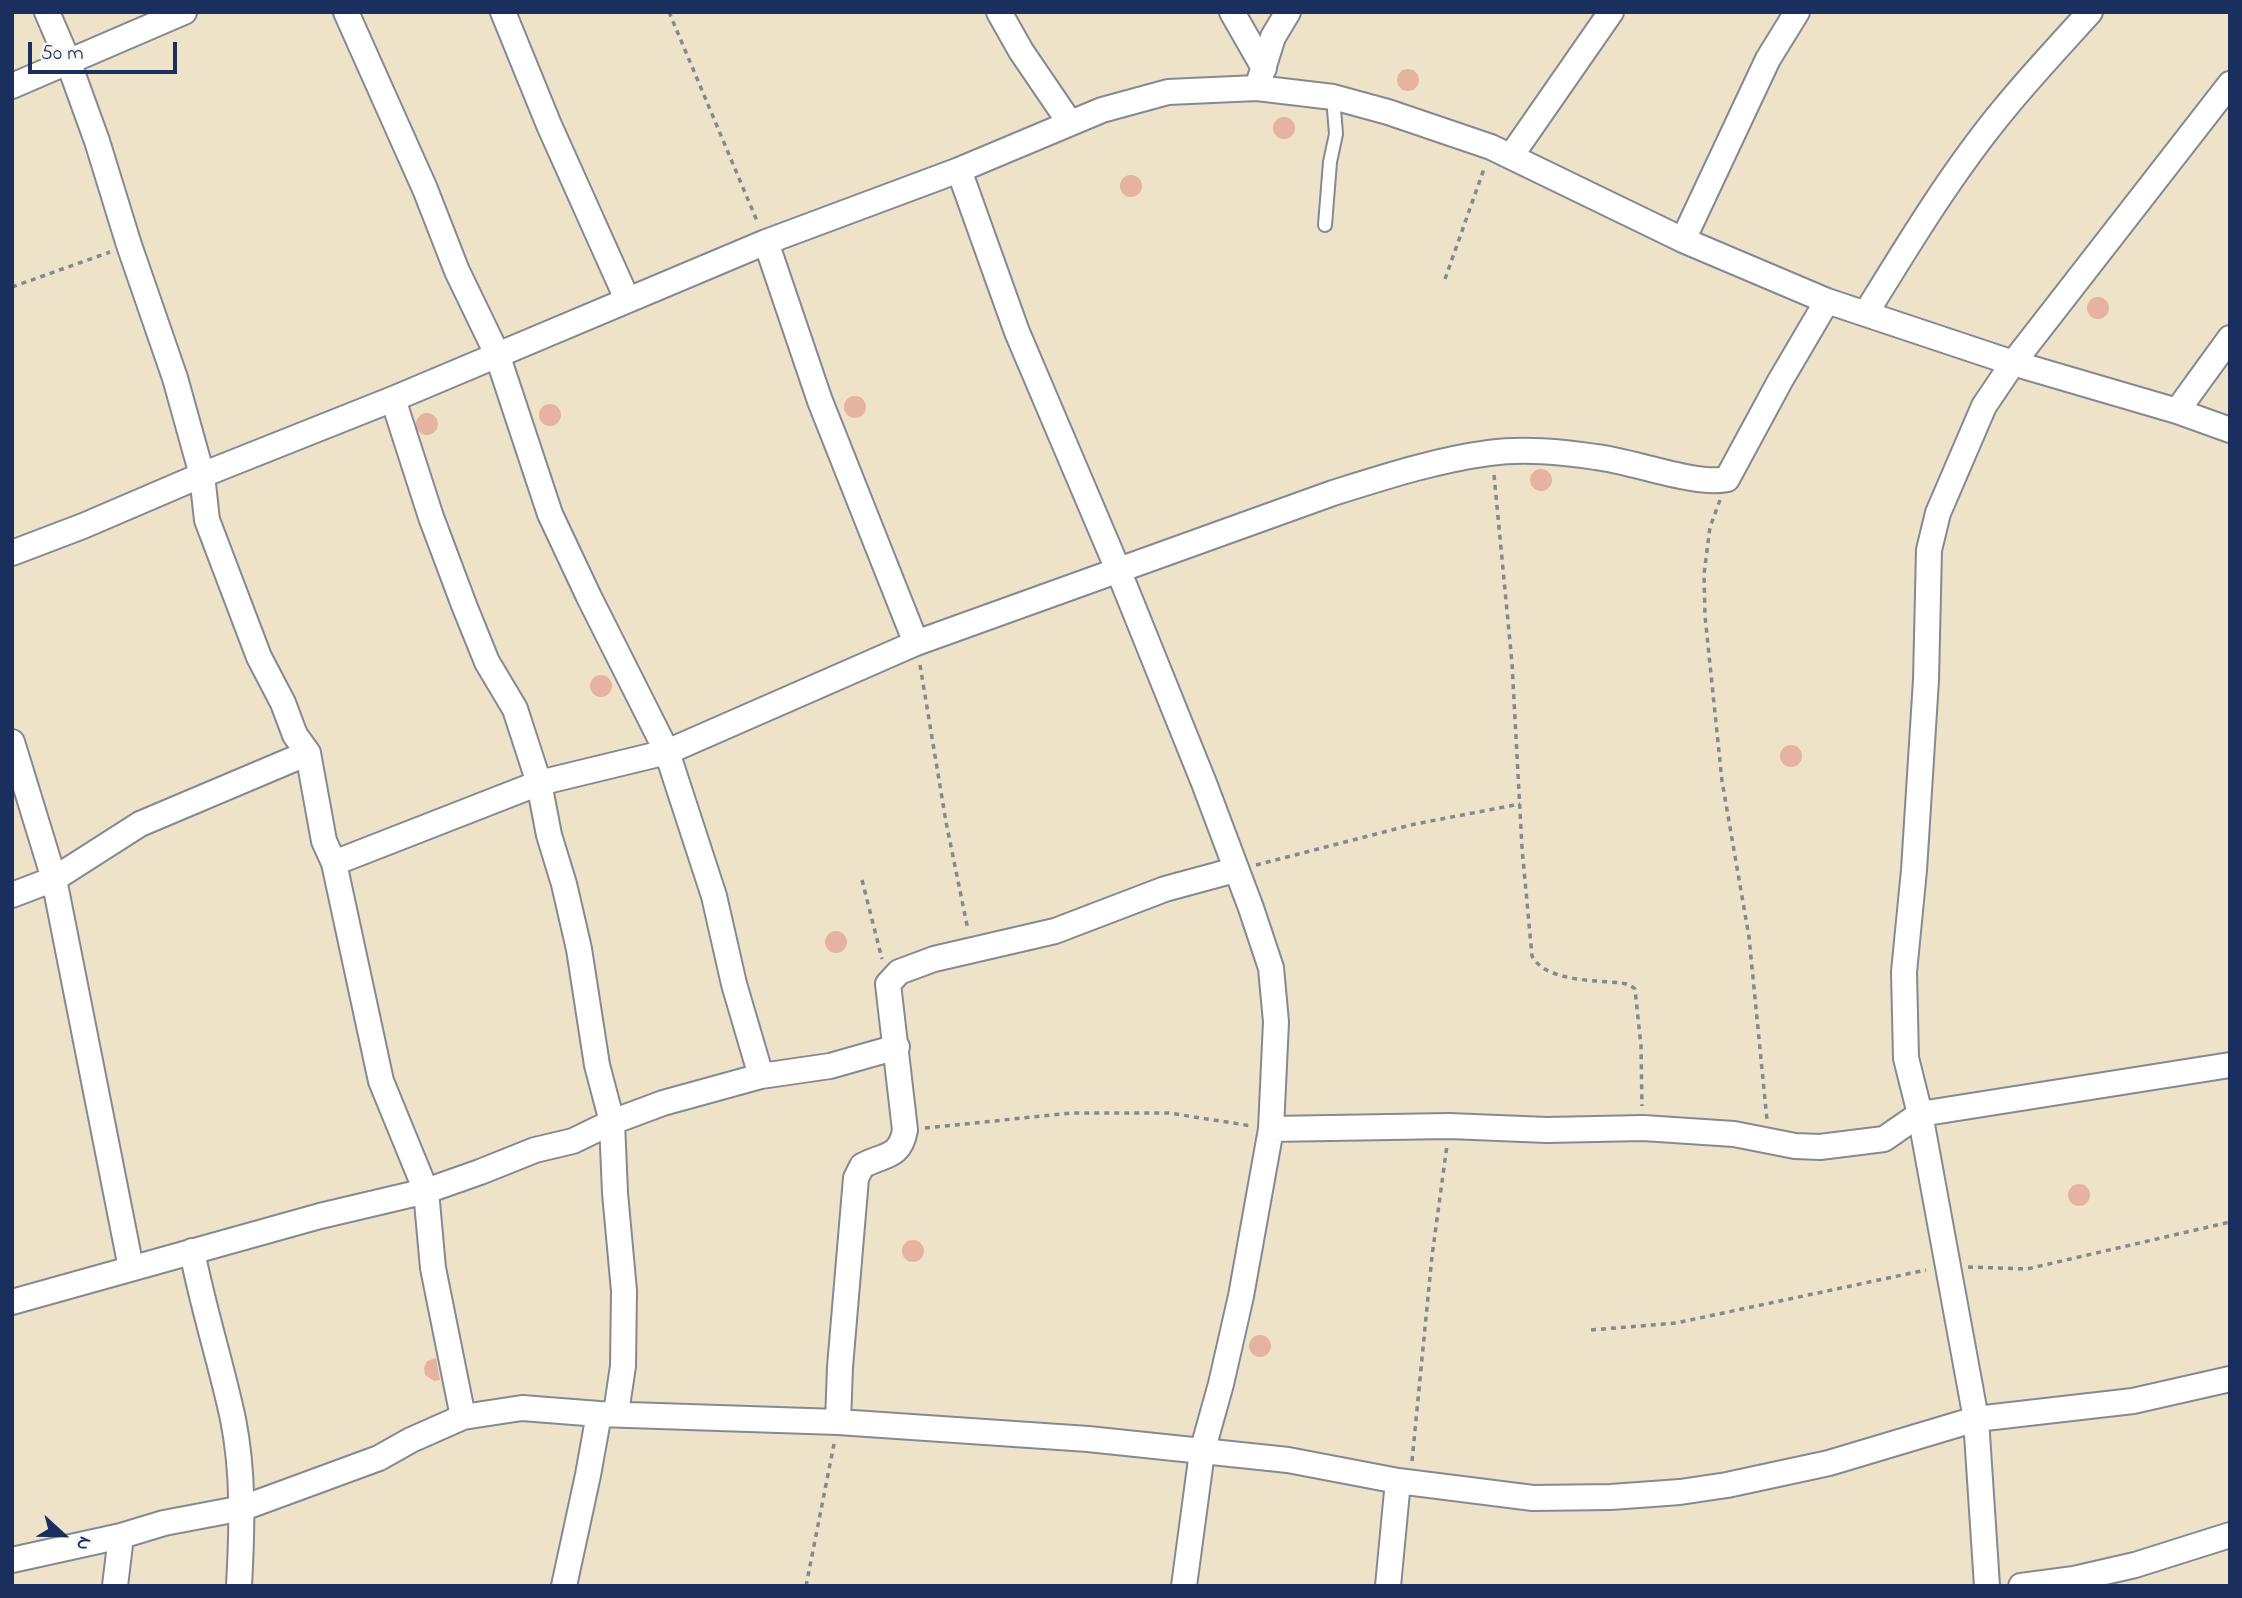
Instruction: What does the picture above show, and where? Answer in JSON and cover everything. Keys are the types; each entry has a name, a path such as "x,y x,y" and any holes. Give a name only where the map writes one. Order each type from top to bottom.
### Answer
{"street":[{"path":"47,12 97,141 129,245 175,378 202,474 207,520 259,657 283,703 295,735 308,753 324,841 334,863 381,1081 426,1191 433,1268 463,1417"},
{"path":"12,86 184,12"},
{"path":"346,12 425,190 457,271 497,354 550,514 667,752 715,896 734,984 761,1076"},
{"path":"503,12 549,125 627,299"},
{"path":"999,12 1021,51 1070,123"},
{"path":"1232,12 1261,78"},
{"path":"1261,78 1273,37 1288,12"},
{"path":"1501,152 1611,12"},
{"path":"1683,240 1768,60 1797,12"},
{"path":"1866,313 1925,220 2004,109 2090,12"},
{"path":"12,553 393,399 766,242 959,170 1101,110 1168,92 1261,78 1388,112 1501,152 1683,240 1827,301 2013,363 2177,411 2230,430"},
{"path":"1987,1586 1976,1419 1920,1114 1906,1058 1904,972 1914,870 1926,680 1929,551 1938,513 1984,406 2013,363 2230,84"},
{"path":"959,170 1017,332 1119,572 1204,783 1272,968 1276,1022 1271,1129 1241,1296 1202,1452 1184,1586"},
{"path":"766,242 825,412 916,643"},
{"path":"334,863 539,783 667,752 916,643 1333,493 1406,471 1491,452 1528,451 1598,457 1706,481 1727,479 1827,301"},
{"path":"2177,411 2230,338"},
{"path":"393,399 449,567 487,662 515,709 539,783 549,835 576,936 597,1065 612,1122 615,1194 624,1291 622,1366 588,1475 564,1586"},
{"path":"12,742 54,879 131,1268"},
{"path":"12,895 54,879 140,824 308,753"},
{"path":"838,1422 840,1367 858,1172 862,1166 899,1149 905,1130 888,984 908,967 972,949 1055,931 1166,889 1235,870"},
{"path":"12,1302 320,1216 426,1191 536,1150 573,1141 612,1122 663,1104 761,1076 830,1066 897,1047"},
{"path":"1271,1129 1449,1126 1643,1128 1734,1135 1795,1146 1820,1147 1884,1139 1920,1114 2230,1065"},
{"path":"192,1251 201,1298 233,1420 243,1508 239,1586"},
{"path":"12,1559 121,1536 164,1523 243,1508 379,1458 411,1440 463,1417 522,1408 838,1422 1063,1437 1288,1460 1404,1482 1533,1498 1611,1497 1680,1492 1727,1485 1829,1464 1976,1419 2133,1401 2230,1379"},
{"path":"1388,1586 1404,1482"},
{"path":"2021,1586 2074,1579 2135,1565 2230,1535"},
{"path":"115,1586 121,1536"}],"lane":[{"path":"1325,225 1330,162 1336,134 1333,97"}],"path":[{"path":"669,12 766,242"},
{"path":"1445,279 1501,152"},
{"path":"12,287 129,245"},
{"path":"1491,452 1498,501 1512,663 1532,956 1536,964 1550,972 1624,983 1635,989 1641,1046 1643,1128"},
{"path":"1727,479 1710,527 1704,574 1705,616 1722,781 1749,937 1769,1140"},
{"path":"916,643 946,822 972,949"},
{"path":"1235,870 1415,824 1520,804"},
{"path":"862,880 888,984"},
{"path":"905,1130 1072,1112 1169,1113 1271,1129"},
{"path":"1404,1482 1449,1126"},
{"path":"1591,1330 1676,1323 1948,1266 2027,1269 2230,1222"},
{"path":"806,1586 838,1422"}],"building":[{"path":"1404,69 1412,69 1419,76 1419,84 1412,91 1404,91 1397,84 1397,76"},
{"path":"1280,117 1288,117 1295,124 1295,132 1288,139 1280,139 1273,132 1273,124"},
{"path":"1127,175 1135,175 1142,182 1142,190 1135,197 1127,197 1120,190 1120,182"},
{"path":"2094,297 2102,297 2109,304 2109,312 2102,319 2094,319 2087,312 2087,304"},
{"path":"851,396 859,396 866,403 866,411 859,418 851,418 844,411 844,403"},
{"path":"546,404 554,404 561,411 561,419 554,426 546,426 539,419 539,411"},
{"path":"427,413 435,416 438,424 435,432 427,435 419,432 416,424 419,416"},
{"path":"1537,469 1545,469 1552,476 1552,484 1545,491 1537,491 1530,484 1530,476"},
{"path":"597,675 605,675 612,682 612,690 605,697 597,697 590,690 590,682"},
{"path":"1787,745 1795,745 1802,752 1802,760 1795,767 1787,767 1780,760 1780,752"},
{"path":"832,931 840,931 847,938 847,946 840,953 832,953 825,946 825,938"},
{"path":"2075,1184 2083,1184 2090,1191 2090,1199 2083,1206 2075,1206 2068,1199 2068,1191"},
{"path":"909,1240 917,1240 924,1247 924,1255 917,1262 909,1262 902,1255 902,1247"},
{"path":"1260,1335 1268,1338 1271,1346 1268,1354 1260,1357 1252,1354 1249,1346 1252,1338"},
{"path":"436,1358 440,1380 434,1381 425,1375 424,1368 427,1361"}]}
